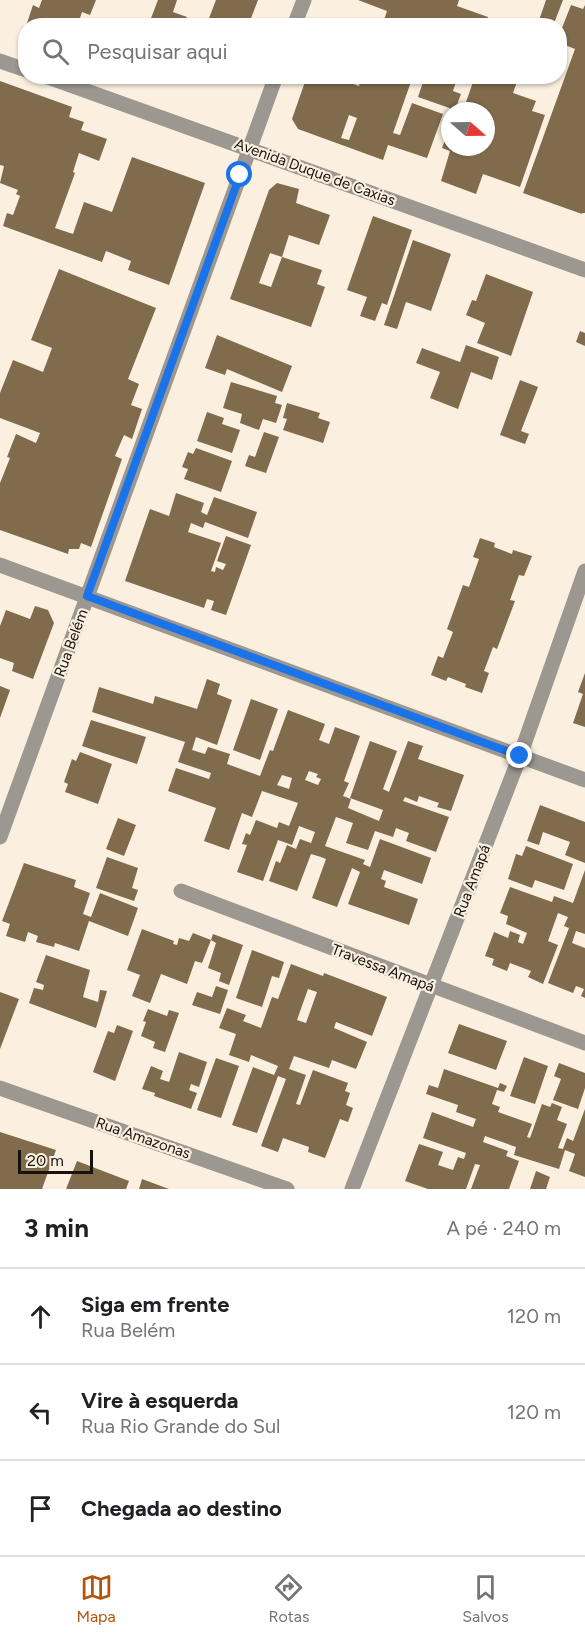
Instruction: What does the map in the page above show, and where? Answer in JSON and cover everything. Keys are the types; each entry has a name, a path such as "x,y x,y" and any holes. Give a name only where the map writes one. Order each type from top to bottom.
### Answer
{"street":[{"path":"297,18 304,0"},
{"path":"0,61 18,67"},
{"name":"Avenida Duque de Caxias","path":"68,84 585,270"},
{"name":"Rua Belém","path":"0,837 273,84"},
{"path":"0,565 585,780"},
{"name":"Rua Amapá","path":"352,1189 520,756 585,571"},
{"name":"Travessa Amapá","path":"181,891 585,1043"},
{"name":"Rua Amazonas","path":"0,1088 287,1189"}],"building":[{"path":"42,0 96,0 90,15 82,12 80,18 29,18 33,5 39,8"},
{"path":"158,0 177,0 173,12 187,17 187,18 151,18"},
{"path":"216,0 258,0 251,18 209,18"},
{"path":"358,0 459,0 457,6 488,17 385,18 387,11"},
{"path":"546,0 563,0 556,18 540,18"},
{"path":"571,5 583,9 585,5 585,213 582,214 523,193 562,84 567,84 567,71 575,49 567,46 566,18"},
{"path":"0,81 72,107 69,117 84,122 81,130 107,139 99,161 79,153 73,172 75,173 55,228 73,234 84,202 112,212 132,157 205,183 169,285 128,270 131,261 106,251 102,262 3,226 7,213 13,215 20,196 16,194 18,190 0,183 4,166 0,165"},
{"path":"304,84 359,86 360,84 410,84 393,133 400,135 412,103 441,113 441,120 427,158 388,145 383,160 298,129 292,119","holes":["349,115 357,118 349,140 341,138"]},
{"path":"422,84 455,84 453,91 461,94 458,102 441,102 441,105 418,97"},
{"path":"472,84 516,84 513,93 536,101 532,111 545,115 520,187 483,174 476,194 441,181 448,156 495,156 495,102 466,102"},
{"path":"277,183 299,189 296,203 330,215 319,245 289,235 282,257 322,270 317,284 325,287 311,327 230,299 269,190","holes":["270,253 282,257 271,287 259,283"]},
{"path":"373,216 412,230 387,305 382,303 375,321 360,316 367,297 347,290"},
{"path":"413,240 451,254 431,311 406,302 397,329 384,325"},
{"path":"59,269 156,308 128,379 139,384 131,405 142,409 132,439 124,435 115,456 122,459 91,547 81,543 79,549 69,549 68,554 0,530 0,483 16,434 36,443 40,433 0,418 0,393 13,360 43,372 52,348 31,340"},
{"path":"486,274 533,292 511,356 477,343 485,323 466,315 472,300 476,301"},
{"path":"580,331 585,333 585,346 576,342"},
{"path":"217,335 292,366 282,392 227,369 225,375 205,368"},
{"path":"466,345 499,357 492,380 471,372 458,409 430,398 440,372 416,363 422,348 460,362"},
{"path":"520,380 538,387 521,431 529,434 525,444 500,435"},
{"path":"231,382 277,396 275,403 282,405 276,423 263,419 259,430 240,423 242,414 223,408"},
{"path":"287,403 320,413 318,418 330,422 323,443 283,430 287,419 283,418"},
{"path":"207,412 224,418 222,424 240,430 232,453 197,441"},
{"path":"264,432 279,437 266,473 245,466 249,455 255,457"},
{"path":"196,448 232,461 221,492 184,479 188,469 182,467 188,452 193,454"},
{"path":"176,493 204,503 201,512 207,515 214,497 257,512 248,538 205,522 203,528 191,523 188,532 221,543 211,571 215,572 216,567 223,570 226,564 217,561 226,536 251,545 226,615 211,610 214,601 207,599 204,608 125,581 150,509 169,516"},
{"path":"480,538 495,543 494,547 512,554 513,550 532,556 524,576 519,575 510,600 515,601 497,649 493,647 484,671 489,673 482,693 465,687 466,684 448,677 446,681 431,675 438,656 443,658 453,632 447,629 463,585 469,587 479,559 473,557"},
{"path":"35,606 48,610 54,623 33,679 12,671 14,663 0,658 0,626 6,610 30,619"},
{"path":"585,673 585,727 573,723 583,694 578,692"},
{"path":"207,679 220,684 217,694 232,700 217,745 196,737 192,750 205,754 208,747 230,754 227,764 260,776 270,750 273,751 288,710 325,724 319,740 329,744 335,727 360,736 344,781 349,783 343,796 351,799 348,808 379,821 383,810 350,798 370,741 397,751 383,789 389,792 408,741 423,746 418,759 464,775 451,811 437,807 439,803 419,796 417,802 405,797 403,801 449,817 436,852 406,841 409,833 396,828 393,837 375,831 368,850 346,843 353,823 336,817 325,846 365,860 363,864 370,867 380,839 431,858 422,884 384,870 381,879 386,881 384,887 418,899 409,925 348,904 360,872 352,868 337,907 312,898 326,859 321,857 311,854 297,891 269,881 276,861 280,863 287,845 296,849 300,839 311,843 315,832 299,826 292,845 278,840 263,881 237,872 247,845 242,844 246,833 250,835 256,820 277,828 279,822 289,826 298,803 262,791 252,817 242,813 229,850 204,841 216,808 168,791 176,768 209,779 211,773 178,762 185,742 92,712 99,687 153,704 155,696 197,709","holes":["309,771 318,774 316,777 321,779 318,785 305,780","282,775 292,778 289,789 277,785"]},
{"path":"0,686 10,690 0,718"},
{"path":"251,699 278,709 260,760 233,750"},
{"path":"91,720 146,737 137,764 82,746"},
{"path":"80,752 112,764 98,804 65,792 68,784 64,782 72,759 76,761"},
{"path":"540,805 585,822 585,863 565,855 570,842 543,832 539,845 527,841"},
{"path":"118,818 136,825 124,856 106,849"},
{"path":"526,846 573,864 564,890 535,880 532,888 508,879 516,854 522,856"},
{"path":"107,857 138,868 132,888 138,890 134,901 96,888"},
{"path":"24,863 76,880 74,887 90,893 83,914 91,917 100,893 138,908 128,936 89,921 79,951 55,943 54,947 36,942 38,936 28,932 25,942 6,936 10,924 2,921"},
{"path":"585,870 585,934 576,931 572,943 585,948 585,998 581,996 584,989 576,986 573,993 548,983 569,928 564,926 568,917 558,913 548,941 558,945 543,984 528,977 531,971 510,963 507,971 492,965 494,959 485,956 494,932 508,938 510,931 520,935 518,942 523,944 527,933 506,924 508,916 500,913 510,887 552,902 554,896 573,903"},
{"path":"142,929 174,941 173,944 177,945 179,938 189,941 193,933 211,940 202,963 195,961 187,984 161,974 150,1003 132,996 140,975 127,970"},
{"path":"213,934 243,945 229,985 219,981 221,973 208,968 216,943 211,940"},
{"path":"252,950 284,962 279,978 272,976 262,1007 236,998"},
{"path":"46,955 90,970 83,997 98,1002 100,990 107,991 96,1028 29,1003 34,988 43,990 44,985 36,982"},
{"path":"291,964 323,976 324,973 387,997 372,1036 336,1022 334,1028 367,1042 356,1069 332,1060 329,1068 294,1056 289,1069 306,1075 296,1104 300,1105 313,1070 348,1083 345,1091 350,1093 346,1105 353,1108 348,1122 340,1119 325,1158 308,1152 309,1147 283,1138 278,1152 261,1146 286,1079 278,1076 257,1133 232,1125 253,1067 274,1075 278,1066 251,1055 249,1062 229,1055 236,1034 219,1028 227,1008 246,1015 243,1021 261,1028 272,997 278,999","holes":["308,989 317,992 306,1023 297,1020"]},
{"path":"216,986 228,990 220,1014 192,1005 197,992 212,997"},
{"path":"0,992 19,999 0,1049"},
{"path":"148,1009 167,1016 169,1010 179,1013 165,1052 153,1048 155,1042 141,1036 146,1022 143,1021"},
{"path":"459,1024 507,1041 496,1070 448,1053"},
{"path":"117,1025 133,1031 115,1081 93,1072 108,1031 114,1033"},
{"path":"179,1052 207,1062 199,1087 191,1084 189,1090 197,1093 191,1109 154,1096 155,1093 142,1089 151,1066 163,1071 160,1079 169,1082"},
{"path":"524,1057 548,1066 535,1104 510,1096"},
{"path":"216,1058 239,1066 221,1118 197,1110"},
{"path":"559,1063 585,1073 585,1088 578,1109 553,1100 561,1079 554,1076"},
{"path":"444,1069 498,1088 500,1083 507,1086 504,1092 497,1090 492,1104 500,1107 498,1112 532,1124 527,1137 530,1138 542,1104 550,1107 552,1103 562,1107 557,1120 567,1124 558,1148 563,1149 567,1138 573,1141 585,1109 585,1177 569,1171 575,1154 565,1150 559,1169 514,1155 516,1147 485,1136 483,1142 508,1151 506,1156 519,1161 509,1189 471,1189 480,1165 475,1164 466,1189 428,1189 405,1181 419,1144 443,1152 438,1165 453,1170 458,1157 464,1159 466,1153 423,1138 432,1112 473,1127 476,1119 456,1112 458,1105 426,1094 429,1085 438,1088"},
{"path":"0,1132 56,1150 42,1189 0,1189"},
{"path":"77,1161 129,1181 126,1189 66,1189"},
{"path":"536,1171 550,1177 546,1189 530,1189"},
{"path":"142,1179 169,1189 139,1189"}],"route":[{"path":"240,175 87,596 520,756"}]}
